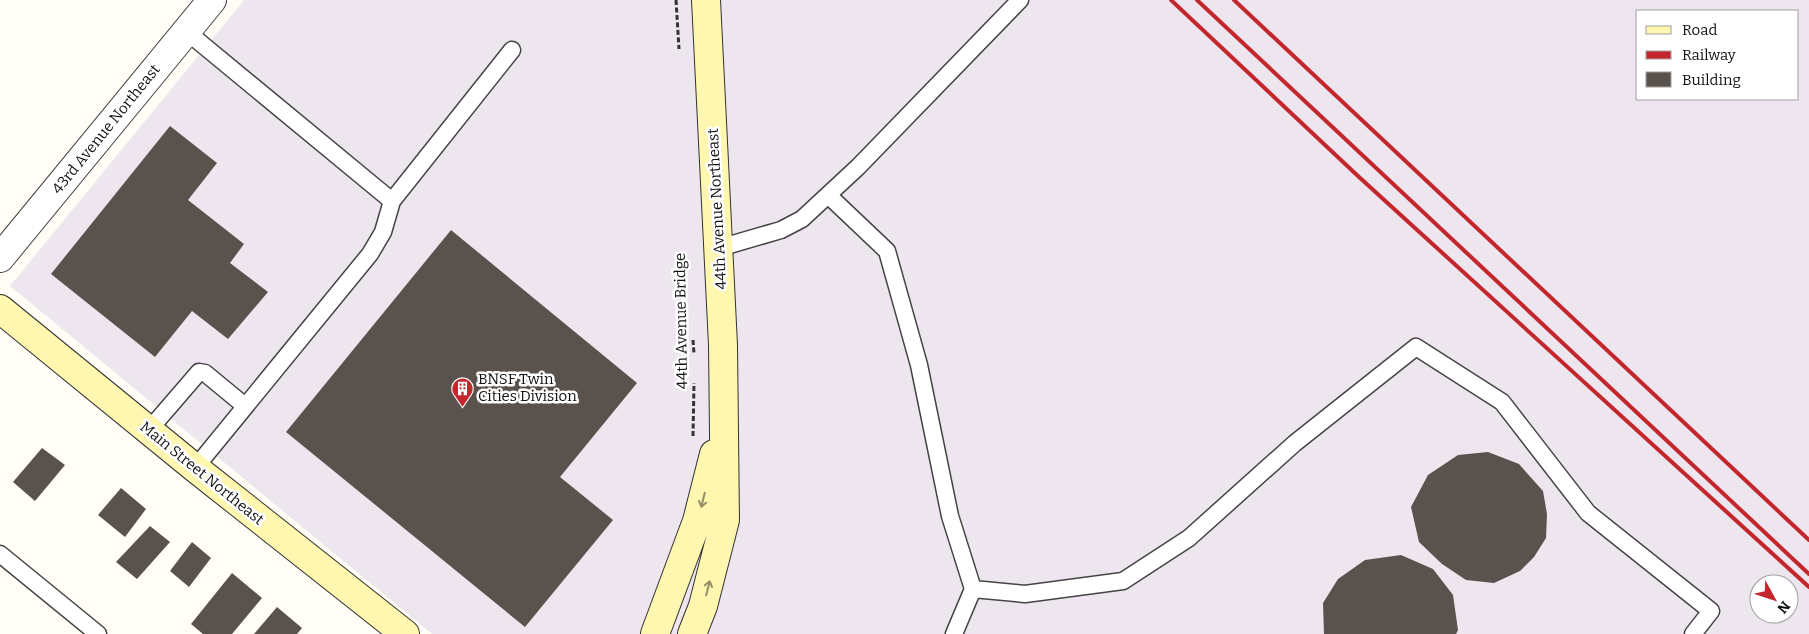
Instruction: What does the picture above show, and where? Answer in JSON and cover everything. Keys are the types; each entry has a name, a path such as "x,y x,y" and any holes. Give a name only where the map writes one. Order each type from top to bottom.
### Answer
{"street":[{"name":"43rd Avenue Northeast","path":"0,258 212,0"},
{"name":"44th Avenue Northeast","path":"692,634 703,606 725,520 723,345 706,0"},
{"name":"Main Street Northeast","path":"0,309 195,468 405,634"},
{"name":"44th Avenue Northeast","path":"655,634 698,521 723,418"}],"lane":[{"path":"719,248 781,230 802,219 858,167 1020,0"},
{"path":"186,31 392,201"},
{"path":"195,468 370,254 383,232 392,201 512,50"},
{"path":"828,195 887,252 919,365 950,516 973,590 954,634"},
{"path":"973,590 1025,594 1123,580 1189,538 1295,443 1416,347 1502,402 1588,513 1711,611 1693,634"},
{"path":"149,430 199,372 205,373 245,406"},
{"path":"0,554 98,634"}],"path":[{"path":"676,0 680,57"},
{"name":"44th Avenue Bridge","path":"693,334 694,362"},
{"name":"44th Avenue Bridge","path":"692,442 694,381"}],"shaded area":[{"path":"244,0 1809,0 1809,634 432,634 10,286"}],"building":[{"path":"170,126 217,163 188,200 244,244 230,263 268,292 228,339 192,311 155,357 51,274"},
{"name":"BNSF Twin Cities Division","path":"451,230 637,383 560,477 613,520 525,627 286,432"},
{"path":"42,448 65,465 35,501 13,482"},
{"path":"1488,452 1519,464 1543,491 1547,514 1546,538 1534,557 1520,571 1494,583 1466,580 1442,564 1419,542 1411,507 1428,475 1458,455"},
{"path":"121,488 146,509 125,537 98,515"},
{"path":"150,526 170,542 137,579 116,562"},
{"path":"192,542 211,558 189,587 170,571"},
{"path":"1401,555 1433,569 1453,595 1458,630 1456,634 1324,634 1323,603 1338,579 1365,560"},
{"path":"232,573 262,598 232,634 203,634 191,624"},
{"path":"277,607 302,628 297,634 254,634"}],"railway":[{"path":"1171,0 1359,177 1809,587"},
{"path":"1197,0 1809,574"},
{"path":"1234,0 1809,540"}],"place":[{"name":"BNSF Twin Cities Division","path":"462,407"}]}
